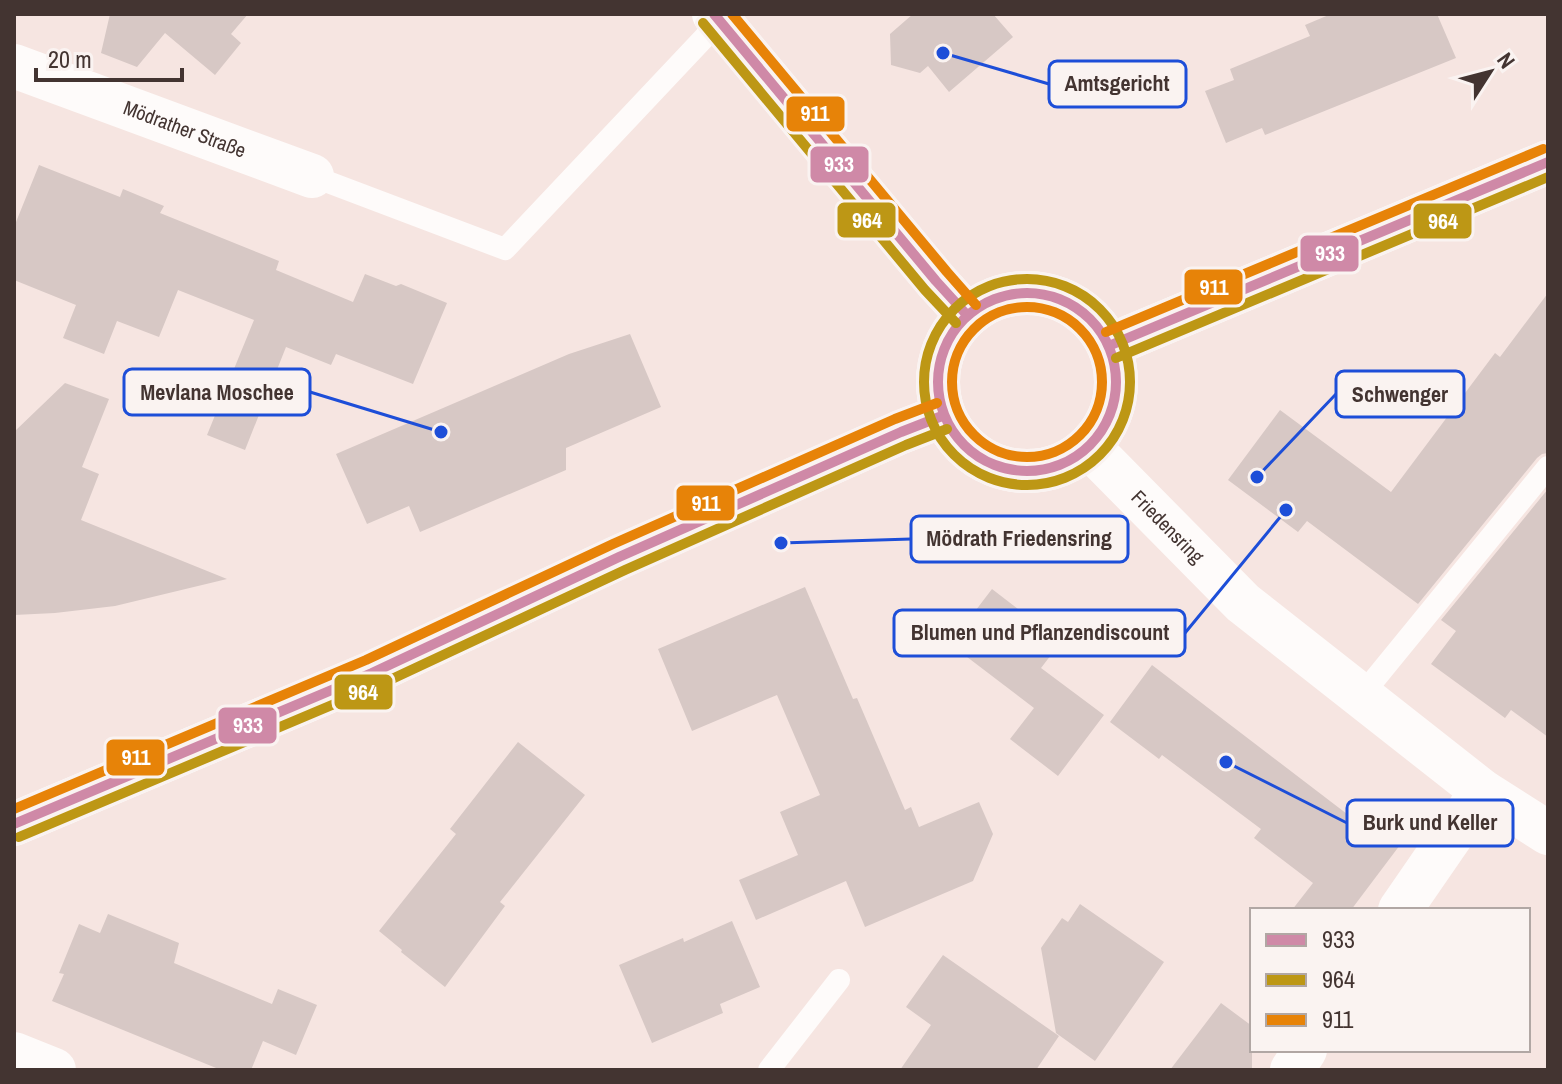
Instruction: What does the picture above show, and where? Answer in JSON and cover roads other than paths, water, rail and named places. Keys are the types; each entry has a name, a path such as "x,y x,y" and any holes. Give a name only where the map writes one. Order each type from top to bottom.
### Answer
{"street":[{"path":"717,18 966,314"},
{"name":"Mödrather Straße","path":"14,66 312,176"},
{"path":"1111,345 1548,162"},
{"path":"1017,291 1072,303 1111,345 1119,379 1114,413 1089,447 1043,473 982,463 942,416 935,380 944,344 966,314 1017,291"},
{"path":"14,824 372,673 619,557 942,416"},
{"name":"Friedensring","path":"1089,447 1243,603 1482,791 1548,833"},
{"path":"1401,908 1482,791"},
{"path":"1292,1070 1304,1052"},
{"path":"14,1054 54,1070"}],"lane":[{"path":"312,176 505,249 717,18"},
{"path":"1361,696 1548,467"},
{"path":"769,1070 839,980"}],"place":[{"name":"Amtsgericht","path":"943,53"},
{"name":"Mevlana Moschee","path":"441,432"},
{"name":"Schwenger","path":"1257,477"},
{"name":"Blumen und Pflanzendiscount","path":"1286,510"},
{"name":"Mödrath Friedensring","path":"781,543"},
{"name":"Burk und Keller","path":"1226,762"}]}
